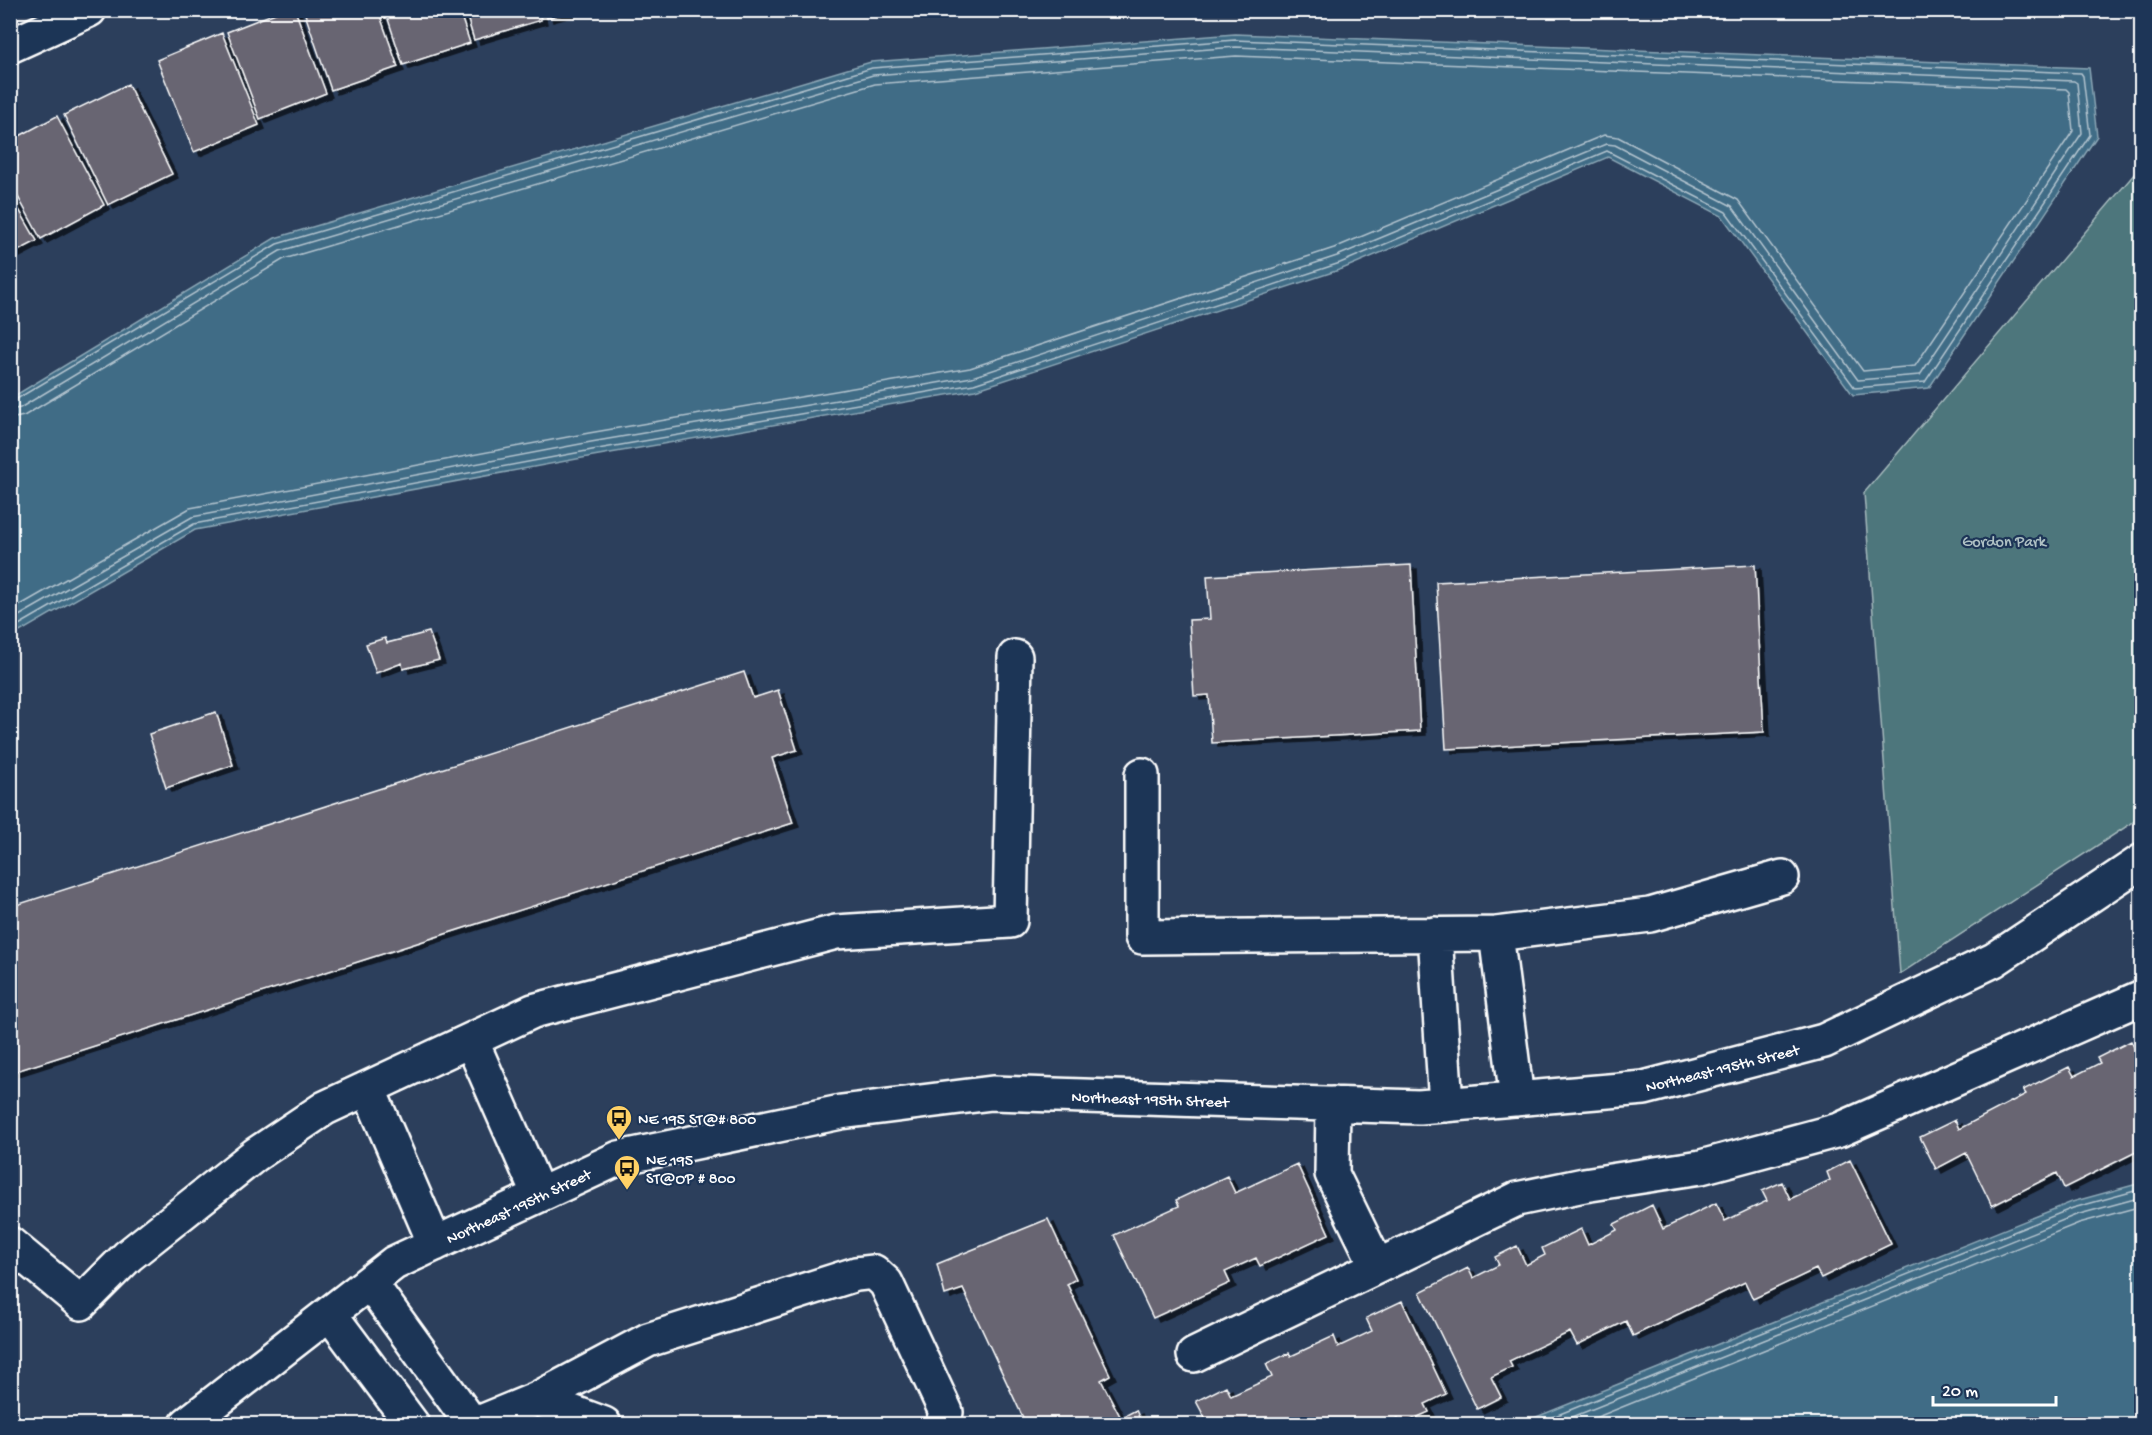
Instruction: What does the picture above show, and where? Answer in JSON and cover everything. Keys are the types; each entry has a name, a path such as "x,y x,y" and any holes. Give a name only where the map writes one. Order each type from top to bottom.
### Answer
{"street":[{"path":"10,46 89,10"},
{"path":"10,1244 81,1303 128,1256 255,1155 324,1108 533,1011 836,932 1010,921 1015,657"},
{"path":"1142,775 1142,937 1496,934 1650,915 1782,877"},
{"name":"Northeast 195th Street","path":"187,1425 394,1263 619,1158 841,1112 992,1093 1419,1107 1644,1088 1824,1041 1994,960 2142,861"},
{"path":"1435,934 1446,1105"},
{"path":"1496,934 1517,1099"},
{"path":"1194,1355 1517,1199 1584,1185 1701,1167 1839,1130 2142,997"},
{"path":"471,1040 538,1195"},
{"path":"368,1088 435,1244"},
{"path":"1333,1104 1332,1174 1377,1266"},
{"path":"370,1283 474,1425 537,1399 648,1340 856,1274 874,1272 886,1283 946,1412 943,1425"},
{"path":"330,1314 412,1425"},
{"path":"537,1399 604,1425"}],"green space":[{"name":"Gordon Park","path":"2141,166 2141,817 1900,974 1864,493"}],"water":[{"path":"1235,34 2089,68 2097,136 1929,388 1853,395 1722,216 1608,157 1342,269 975,390 593,456 195,530 11,637 11,398 275,238 871,62"},
{"path":"2141,1183 2141,1424 1519,1424 2072,1202"}],"building":[{"path":"283,10 295,10 326,93 260,119 227,32"},
{"path":"315,10 378,10 398,67 331,90 305,14"},
{"path":"385,10 459,10 470,43 403,65"},
{"path":"465,10 539,10 541,20 474,40"},
{"path":"545,10 576,10 547,18"},
{"path":"222,33 259,125 194,152 157,60"},
{"path":"128,84 172,174 108,205 64,115"},
{"path":"57,116 104,205 41,239 10,182 10,141"},
{"path":"10,194 37,241 10,255"},
{"path":"1411,565 1420,731 1212,743 1209,695 1194,696 1189,620 1210,619 1207,576"},
{"path":"1755,565 1764,732 1446,749 1436,582"},
{"path":"429,632 439,660 403,669 402,663 376,673 366,644 385,638 387,643"},
{"path":"744,672 753,698 778,690 797,750 772,758 793,823 10,1073 10,907"},
{"path":"216,712 233,765 166,788 149,734"},
{"path":"2131,1041 2139,1057 2142,1056 2142,1149 2064,1188 2057,1173 1992,1206 1966,1153 1936,1169 1920,1137 1955,1120 1959,1129 2026,1094 2023,1090 2069,1067 2074,1076 2100,1063 2097,1058"},
{"path":"1850,1160 1891,1244 1821,1278 1816,1269 1753,1299 1745,1282 1633,1336 1626,1321 1577,1345 1570,1332 1509,1361 1512,1367 1491,1377 1501,1397 1477,1409 1420,1292 1468,1268 1473,1278 1499,1265 1495,1257 1517,1246 1526,1265 1545,1255 1542,1248 1581,1229 1588,1245 1617,1230 1614,1224 1652,1205 1663,1229 1716,1203 1725,1221 1767,1201 1762,1191 1782,1182 1790,1199 1830,1180 1827,1172"},
{"path":"1297,1164 1329,1234 1260,1266 1256,1258 1225,1272 1230,1283 1153,1318 1114,1235 1179,1206 1176,1200 1227,1176 1235,1193"},
{"path":"1048,1219 1076,1279 1067,1284 1110,1375 1101,1380 1121,1418 1136,1410 1142,1424 1026,1424 963,1289 945,1295 937,1264"},
{"path":"1402,1301 1446,1394 1425,1404 1429,1412 1402,1424 1398,1418 1385,1424 1197,1424 1205,1418 1196,1401 1226,1386 1231,1396 1272,1377 1266,1364 1289,1353 1291,1356 1334,1336 1338,1347 1372,1331 1366,1318"}],"place":[{"name":"NE 195 ST@# 800","path":"619,1141"},
{"name":"NE 195 ST@OP # 800","path":"627,1191"}]}
